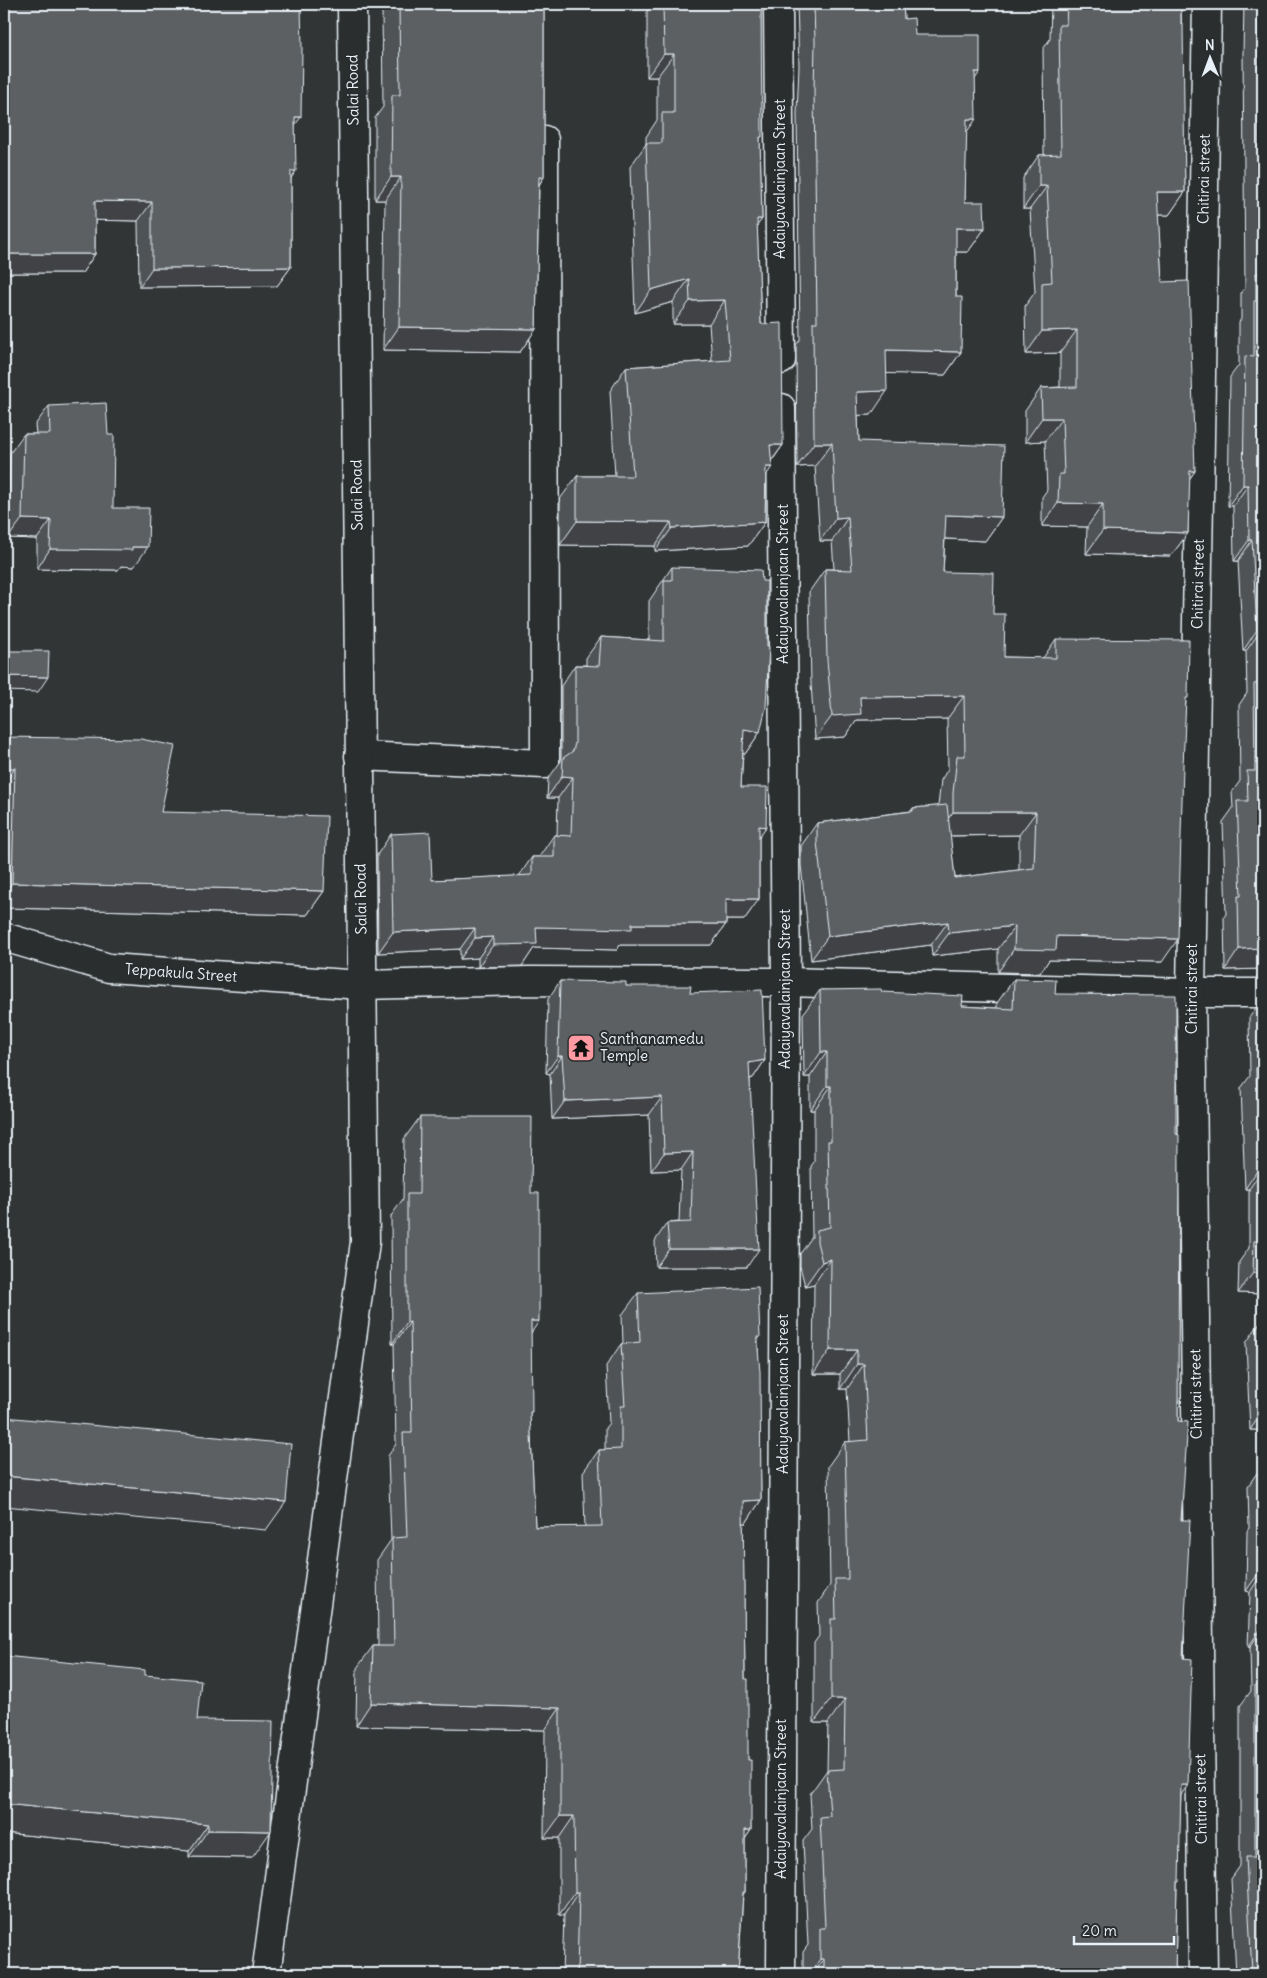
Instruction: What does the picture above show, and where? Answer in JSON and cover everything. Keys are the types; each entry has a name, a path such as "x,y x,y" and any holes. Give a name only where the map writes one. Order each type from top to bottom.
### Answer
{"street":[{"name":"Salai Road","path":"266,1974 365,1242 352,4"},
{"name":"Adaiyavalainjaan Street","path":"778,4 786,982 781,1974"},
{"name":"Chitirai street","path":"1203,1974 1191,993 1207,4"},
{"path":"359,756 545,764 544,112"},
{"name":"Teppakula Street","path":"4,938 109,968 362,985 529,981 786,982 1191,993 1263,993"}],"building":[{"path":"4,4 301,4 301,117 295,117 296,171 291,171 291,267 152,268 152,202 95,201 95,254 4,254"},
{"path":"399,4 544,4 544,177 539,177 536,329 399,327 401,177 391,177 392,95 400,95"},
{"path":"663,4 761,4 762,137 760,137 762,219 757,219 761,324 782,323 783,445 770,445 772,467 766,467 765,522 672,528 671,522 577,521 577,476 633,476 626,367 730,360 725,300 690,301 689,279 651,290 646,143 662,143 662,113 674,113 674,54 664,54"},
{"path":"814,4 903,4 904,19 914,18 915,35 980,35 980,72 975,72 976,119 967,119 965,202 984,202 985,228 956,228 956,297 962,297 961,352 886,350 887,391 857,392 859,441 1004,446 1002,517 946,515 943,572 994,573 993,614 1005,614 1004,657 1056,658 1056,639 1189,640 1178,939 1057,936 1056,950 1014,949 1015,926 949,933 948,922 828,936 817,842 817,823 913,811 913,808 947,805 955,878 1034,868 1036,812 953,812 957,756 965,756 964,696 860,697 861,714 832,716 827,660 825,569 852,570 848,517 836,518 832,443 814,443 813,322 817,322"},
{"path":"1067,4 1181,4 1181,24 1183,24 1185,192 1157,192 1162,282 1189,281 1195,471 1190,471 1188,533 1103,530 1103,504 1058,503 1059,474 1064,474 1062,418 1042,418 1041,388 1077,387 1077,330 1042,331 1042,283 1052,282 1047,186 1039,186 1039,155 1061,154 1059,25 1066,25"},
{"path":"1258,4 1263,4 1263,948 1239,949 1238,896 1241,896 1237,801 1248,801 1247,771 1255,771 1254,684 1262,683 1261,630 1257,630 1252,540 1249,540 1248,485 1243,485 1245,356 1254,357 1256,273 1260,273"},
{"path":"106,403 108,435 114,435 113,508 149,508 148,547 132,547 132,550 50,549 51,520 22,519 24,434 50,434 49,406"},
{"path":"672,567 761,570 762,581 767,581 767,646 769,646 766,707 760,732 744,729 741,787 767,787 766,827 759,826 759,899 726,899 726,924 632,924 632,929 536,927 537,944 493,945 493,937 475,938 475,928 393,932 391,834 430,832 432,880 532,875 532,857 554,857 554,835 571,836 573,777 562,776 563,758 573,751 575,743 575,665 599,666 601,637 664,641 664,580 672,580"},
{"path":"4,651 49,651 48,677 4,676"},
{"path":"4,737 141,739 175,746 161,812 327,816 324,891 12,883 15,768 4,768"},
{"path":"1014,979 1056,980 1055,994 1176,995 1176,1134 1179,1135 1178,1421 1188,1422 1181,1520 1190,1520 1183,1658 1192,1659 1188,1785 1181,1785 1175,1974 824,1974 824,1959 820,1959 820,1928 825,1928 820,1817 830,1816 827,1770 844,1769 845,1699 831,1699 831,1619 836,1619 835,1579 848,1579 845,1442 868,1440 864,1364 857,1364 857,1350 830,1350 831,1259 822,1262 817,1242 817,1230 830,1227 828,1141 831,1141 831,1086 827,1086 827,1052 821,1052 820,990 881,989 882,992 963,996 962,1006 1013,1009"},
{"path":"560,981 626,982 626,986 691,986 690,993 762,990 765,1060 749,1063 759,1249 669,1249 667,1223 691,1222 693,1152 664,1153 662,1097 565,1101 562,1056 558,1056"},
{"path":"1263,1067 1263,1168 1259,1168 1256,1068"},
{"path":"420,1117 532,1117 531,1193 539,1193 539,1321 531,1321 532,1412 530,1412 535,1527 602,1526 599,1450 621,1449 621,1406 625,1406 621,1344 640,1342 638,1293 758,1287 760,1337 757,1337 760,1372 761,1500 743,1501 745,1679 748,1679 748,1760 751,1760 751,1830 745,1830 745,1892 743,1892 738,1974 577,1974 579,1892 575,1892 574,1816 560,1816 560,1708 371,1703 373,1646 394,1646 392,1538 407,1537 403,1433 412,1433 410,1322 407,1322 407,1194 419,1194"},
{"path":"1254,1241 1263,1241 1263,1273 1253,1273"},
{"path":"1261,1321 1263,1321 1263,1369"},
{"path":"4,1417 291,1444 286,1502 4,1476"},
{"path":"1262,1509 1263,1570 1261,1570"},
{"path":"4,1656 145,1670 145,1675 201,1680 197,1720 273,1721 271,1831 208,1830 208,1824 4,1804"},
{"path":"1255,1685 1263,1685 1263,1974 1252,1974 1246,1857 1255,1857"}],"place":[{"name":"Santhanamedu Temple","path":"581,1048"}]}
